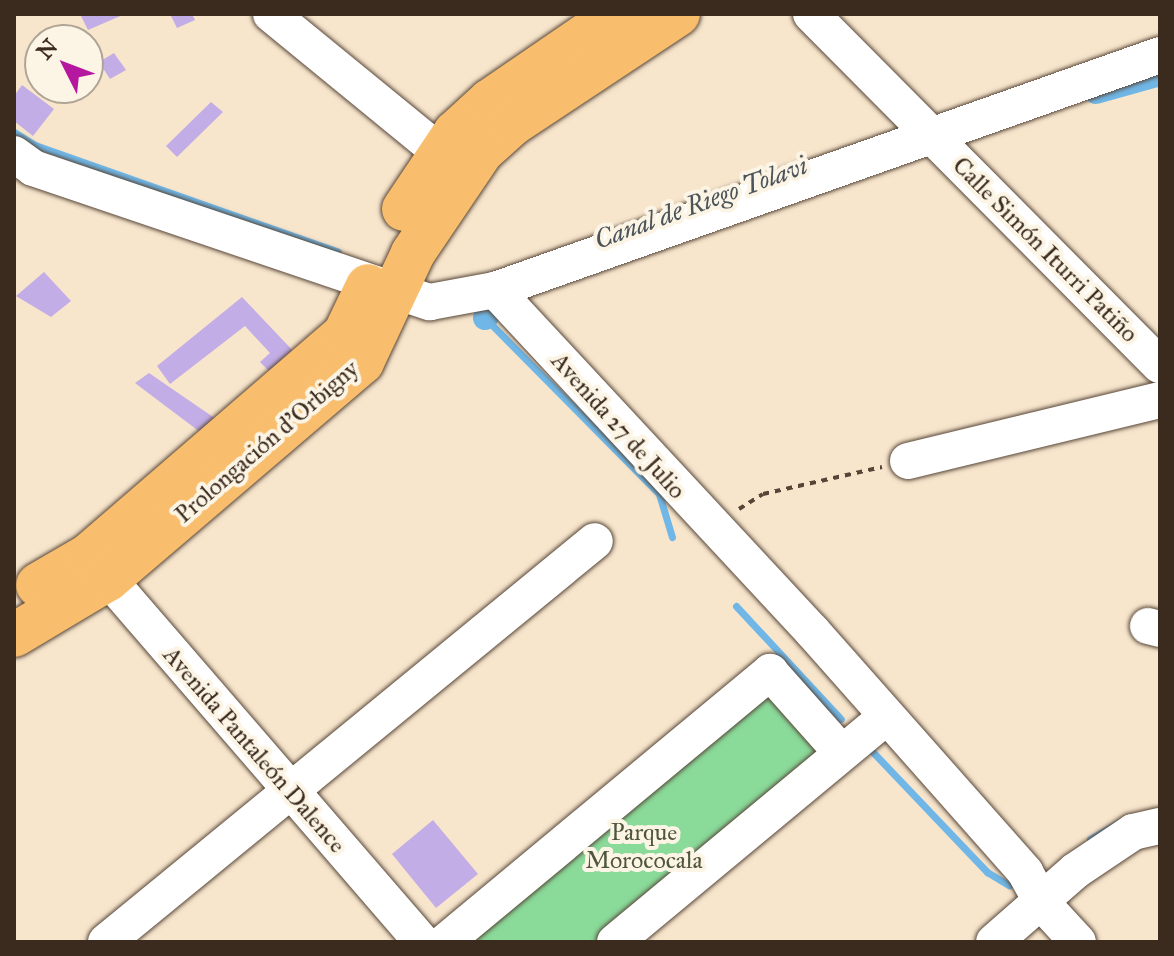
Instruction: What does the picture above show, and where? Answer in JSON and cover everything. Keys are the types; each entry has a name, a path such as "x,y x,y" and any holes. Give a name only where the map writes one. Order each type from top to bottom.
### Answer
{"main road":[{"name":"Prolongación d'Orbigny","path":"383,286 407,201 441,153 490,101 617,14"},
{"name":"Prolongación d'Orbigny","path":"14,635 98,568 345,334 481,152 512,124 678,14"},
{"name":"Prolongación d'Orbigny","path":"14,599 98,568"}],"street":[{"path":"271,14 441,153"},
{"name":"Calle Simón Iturri Patiño","path":"811,14 1160,365"},
{"path":"20,169 430,302 495,290 929,134 1160,55"},
{"name":"Avenida 27 de Julio","path":"495,290 1025,872 1042,903 1078,942"},
{"path":"908,461 1160,400"},
{"path":"106,942 595,541"},
{"name":"Avenida Pantaleón Dalence","path":"98,568 422,942"},
{"path":"445,942 770,672 842,753"},
{"path":"615,942 886,717"},
{"path":"994,942 1075,871 1133,832 1160,826"}],"path":[{"path":"711,526 763,494 908,461"}],"green space":[{"name":"Parque Morococala","path":"771,685 826,752 597,942 461,942"}],"building":[{"path":"80,14 125,14 102,24 85,24"},
{"path":"170,14 192,14 195,20 177,28"},
{"path":"114,53 126,70 110,79 104,70 104,59"},
{"path":"22,85 24,104 47,104 54,109 33,136 14,121 14,96"},
{"path":"211,102 223,112 177,157 166,146"},
{"path":"44,272 71,301 51,317 16,296"},
{"path":"242,297 297,355 274,376 260,362 270,353 245,326 170,384 157,366"},
{"path":"149,373 216,419 200,432 135,383"},
{"path":"433,820 478,874 436,908 392,854"}],"waterway":[{"name":"Canal de Riego Tolavi","path":"1096,92 1160,74"},
{"name":"Canal de Riego Tolavi","path":"14,132 35,145 338,252"},
{"name":"Canal de Riego Tolavi","path":"485,318 659,494 672,537"},
{"name":"Canal de Riego Tolavi","path":"736,606 841,719"},
{"name":"Canal de Riego Tolavi","path":"868,747 987,872 1009,885"},
{"name":"Canal de Riego Tolavi","path":"1090,839 1124,819"}]}
